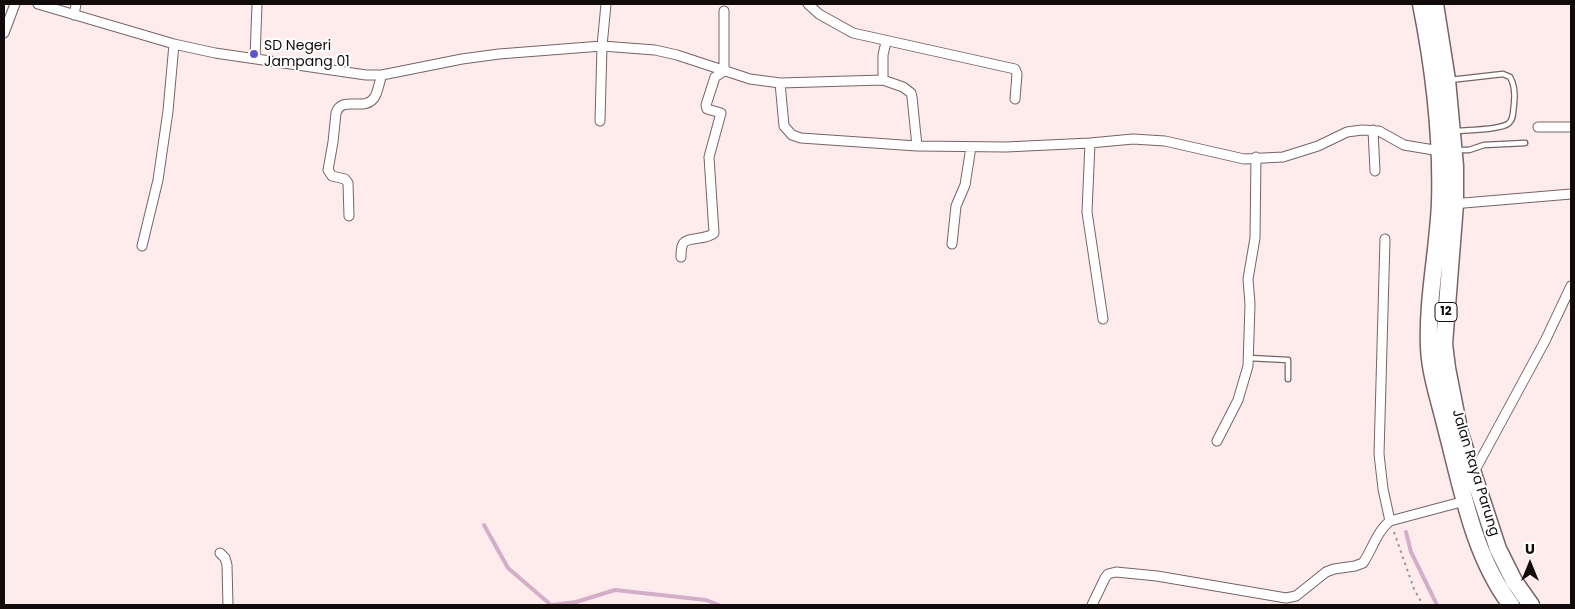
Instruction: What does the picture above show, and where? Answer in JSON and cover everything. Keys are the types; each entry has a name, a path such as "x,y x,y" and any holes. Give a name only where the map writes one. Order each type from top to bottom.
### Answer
{"highway":[{"name":"Jalan Raya Parung","path":"1421,4 1440,81"},
{"name":"Jalan Raya Parung","path":"1435,4 1447,150 1448,204 1444,344 1447,368 1460,434 1498,549 1514,581 1531,605"},
{"name":"Jalan Raya Parung","path":"1448,204 1428,321 1429,349 1433,376 1465,501 1481,552 1500,589 1511,605"}],"street":[{"path":"4,33 15,4"},
{"path":"38,4 174,44 352,73 382,75 462,59 499,54 602,46 655,50 677,55 750,79 780,83 883,80 904,87 911,93 917,146"},
{"path":"74,15 76,4"},
{"path":"255,58 257,4"},
{"path":"600,121 602,46 606,4"},
{"path":"808,4 819,14 853,33 886,42 1012,67 1017,74 1015,100"},
{"path":"724,11 724,71"},
{"path":"883,80 882,55 886,42"},
{"path":"142,246 159,170 168,111 174,44"},
{"path":"681,257 685,241 703,239 714,233 710,157 721,113 707,109 706,105 715,77 724,71"},
{"path":"349,216 348,184 345,180 332,176 328,170 336,113 337,109 342,105 360,105 374,98 382,75"},
{"path":"780,83 784,126 795,137 917,146 1029,147 1133,139 1165,141 1244,159 1283,157 1318,146 1347,132 1376,131 1404,145 1447,150"},
{"path":"1538,127 1571,127"},
{"path":"1375,171 1376,131"},
{"path":"1090,143 1087,212 1103,319"},
{"path":"952,244 956,206 965,185 971,146"},
{"path":"1217,441 1238,400 1248,366 1250,304 1248,278 1255,238 1256,157"},
{"path":"1448,204 1571,194"},
{"path":"1385,238 1379,454 1383,489 1390,521"},
{"path":"1474,472 1545,341 1571,286"},
{"path":"1092,605 1105,578 1108,574 1116,572 1157,576 1277,597 1294,597 1326,572 1363,564 1374,541 1390,521 1465,501"},
{"path":"220,553 225,558 227,565 228,605"}],"lane":[{"path":"1440,81 1503,74 1510,77 1513,84 1514,102 1510,122 1502,126 1445,132"},
{"path":"1447,150 1469,150 1484,145 1525,143"},
{"path":"1248,358 1288,360 1288,379"}],"path":[{"path":"1390,521 1414,589 1423,605"}],"waterway":[{"path":"484,525 508,568 551,605"},
{"path":"1406,532 1411,552 1437,605"},
{"path":"552,605 576,602 615,590 706,600 719,605"}],"place":[{"name":"SD Negeri Jampang 01","path":"254,54"}]}
